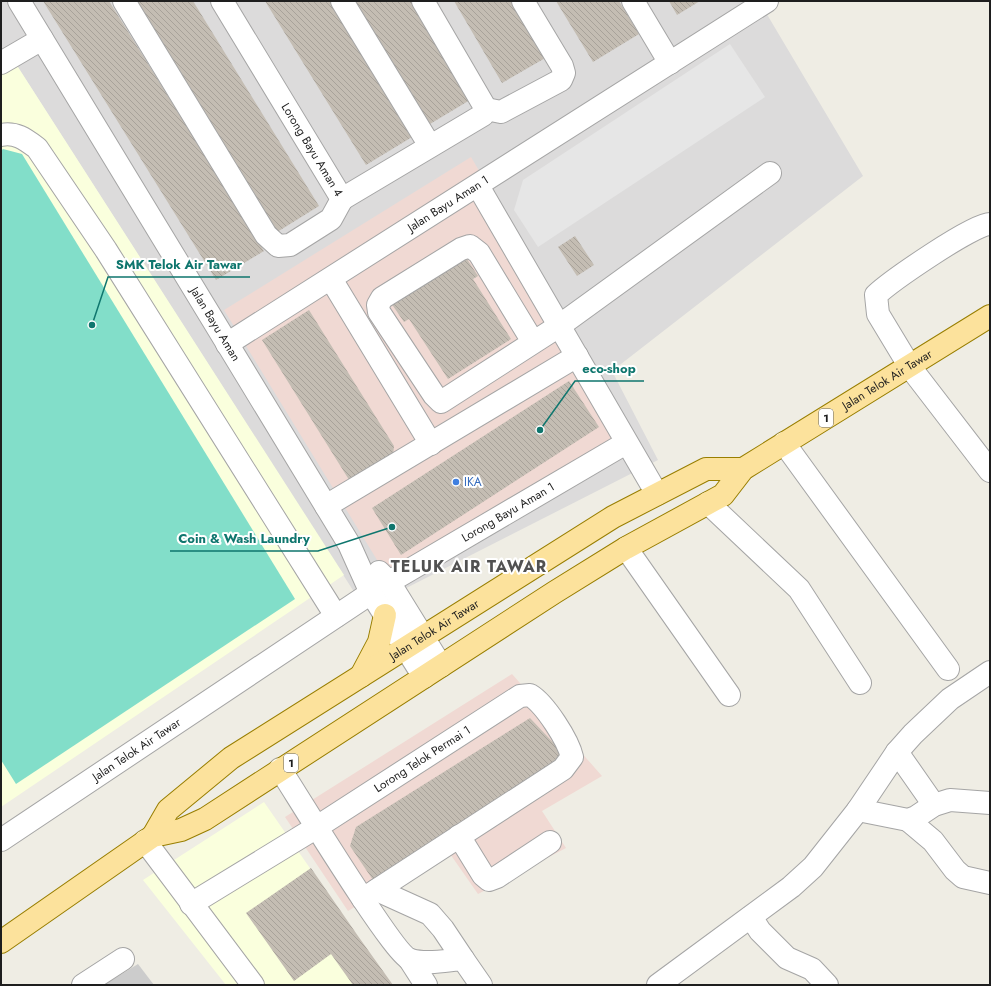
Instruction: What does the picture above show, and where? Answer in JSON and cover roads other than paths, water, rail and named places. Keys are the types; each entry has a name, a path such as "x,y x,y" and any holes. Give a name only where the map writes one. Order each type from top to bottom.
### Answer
{"main road":[{"name":"Jalan Telok Air Tawar","path":"1,942 149,839 181,830 205,819 432,671 626,548 723,495 743,468 910,367 990,316"},
{"name":"Jalan Telok Air Tawar","path":"149,839 168,810 231,758 613,517 706,469 743,468"},
{"path":"361,677 379,642 385,615"}],"street":[{"name":"Jalan Bayu Aman","path":"19,1 349,544 380,587 432,671"},
{"path":"124,1 266,235 278,246 290,245 331,219 342,199"},
{"name":"Lorong Bayu Aman 4","path":"222,1 342,199 485,112"},
{"path":"342,1 430,146"},
{"path":"423,1 485,112 501,112 560,80 564,73 562,66 523,1"},
{"path":"633,1 670,63"},
{"name":"Jalan Bayu Aman 1","path":"227,344 670,63 742,8 767,1"},
{"path":"1,63 42,39"},
{"path":"1,136 7,134 22,137 37,148 106,250 336,616"},
{"path":"533,342 479,253 470,246 461,249 382,298 378,305 379,312 434,395 441,402 559,326 770,173"},
{"path":"478,186 626,443 658,494"},
{"path":"990,224 968,232 889,283 876,295 878,314 910,367 990,471"},
{"path":"330,278 431,444"},
{"path":"326,506 577,356"},
{"name":"Lorong Bayu Aman 1","path":"380,587 626,443"},
{"path":"784,443 948,669"},
{"path":"708,504 799,589 860,684"},
{"path":"626,548 729,695"},
{"name":"Jalan Bayu Aman","path":"380,587 385,615 415,643"},
{"name":"Jalan Telok Air Tawar","path":"1,840 380,587"},
{"path":"658,985 791,887 814,867 858,810 898,752 923,723 950,700 990,672"},
{"name":"Lorong Telok Permai 1","path":"191,904 317,826 520,696 530,695 538,700 570,747 572,757 564,769 459,836"},
{"path":"898,752 934,805"},
{"path":"280,769 317,826 370,894 398,948 410,960 426,985"},
{"path":"908,820 916,817 934,805 950,800 990,803"},
{"path":"858,810 908,820 933,841 955,870 963,877 990,883"},
{"path":"370,894 459,836 483,875 489,880 497,877 550,842"},
{"path":"149,839 191,904 254,985"},
{"path":"370,894 430,914 443,929 481,985"},
{"path":"751,917 760,931 787,958 812,969 827,985"},
{"path":"83,985 123,959"},
{"path":"410,960 424,962 463,959"}],"place":[{"name":"SMK Telok Air Tawar","path":"92,325"},
{"name":"eco-shop","path":"540,430"},
{"name":"IKA","path":"456,482"},
{"name":"Coin & Wash Laundry","path":"392,527"}],"district":[{"name":"TELUK AIR TAWAR","path":"469,566"}]}
